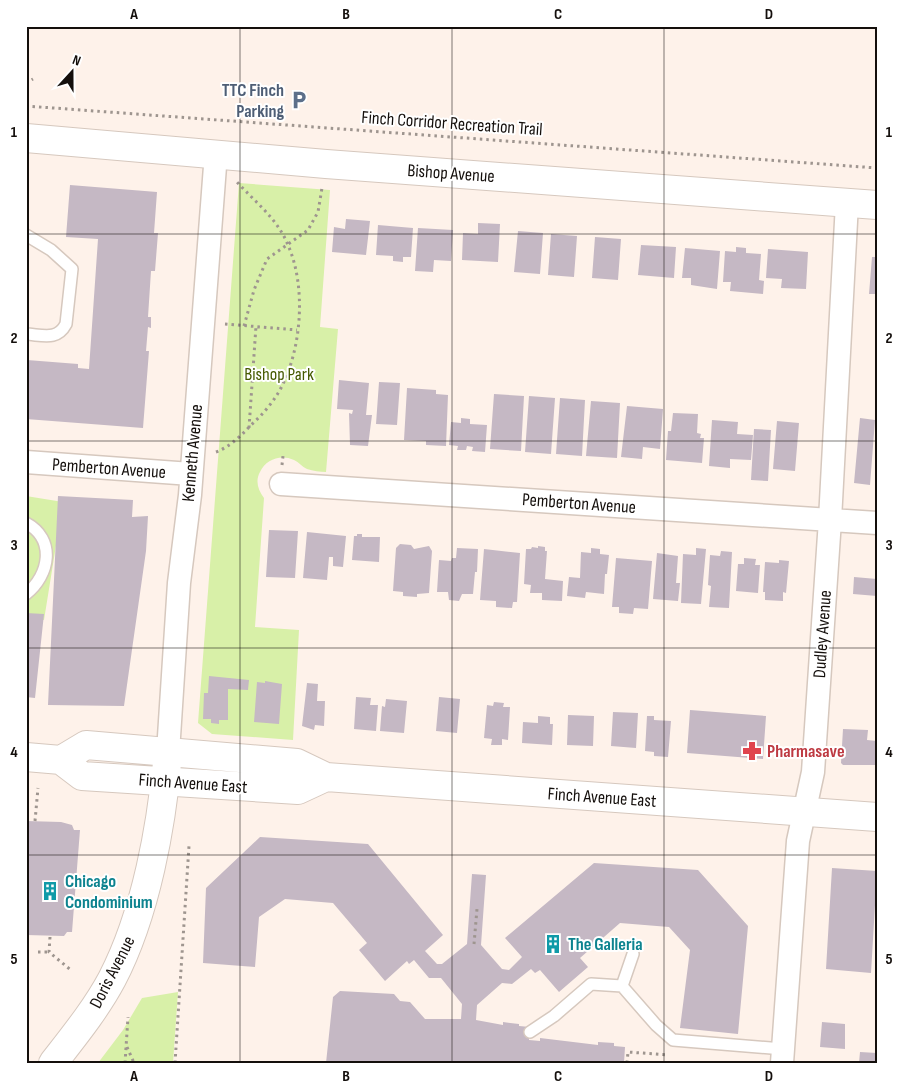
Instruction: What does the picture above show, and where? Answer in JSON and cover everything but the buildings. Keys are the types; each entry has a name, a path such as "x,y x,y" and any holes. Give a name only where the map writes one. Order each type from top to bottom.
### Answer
{"street":[{"name":"Bishop Avenue","path":"26,138 877,205"},
{"name":"Kenneth Avenue","path":"168,752 179,583 191,474 216,153"},
{"name":"Dudley Avenue","path":"783,1056 797,850 803,811 813,772 830,520 847,203"},
{"name":"Pemberton Avenue","path":"26,462 191,474"},
{"name":"Pemberton Avenue","path":"281,484 877,524"},
{"name":"Finch Avenue East","path":"326,776 298,790 165,782 82,776 61,760 86,745 297,763 326,776 877,817"},
{"name":"Doris Avenue","path":"53,1063 84,1023 112,979 133,931 149,870 165,782 168,752"},
{"path":"26,757 61,760"}],"lane":[{"path":"26,235 51,250 72,269 66,324 62,332 55,336 26,334"},
{"path":"26,522 40,532 46,542 47,552 44,572 37,586 26,594"},
{"path":"622,986 633,954"},
{"path":"530,1032 554,1016 591,984 622,986 656,1025 673,1040 783,1056"}],"path":[{"path":"26,83 32,79"},
{"name":"Finch Corridor Recreation Trail","path":"26,106 877,168"},
{"path":"216,452 232,443 249,428 264,412 282,386 289,370 297,330 299,304 297,278 288,245 264,208 236,181"},
{"path":"244,326 254,290 267,259 308,230 318,212 322,188"},
{"path":"225,324 297,330"},
{"path":"249,428 256,326"},
{"path":"35,821 38,788"},
{"path":"175,1063 189,846"},
{"path":"474,944 476,909"},
{"path":"49,952 50,937"},
{"path":"38,952 49,952 72,971"},
{"path":"125,1063 128,1018"},
{"path":"126,1046 134,1063"}],"green space":[{"name":"Bishop Park","path":"239,183 330,190 320,327 338,329 326,472 309,470 289,458 279,458 266,464 260,472 257,482 264,498 255,627 299,630 293,740 212,734 198,723"},
{"path":"26,496 63,502 44,620 26,618"},
{"path":"178,992 173,1063 98,1063 123,1030 142,998"}],"place":[{"name":"TTC Finch Parking","path":"299,100"},
{"name":"Pharmasave","path":"752,751"},
{"name":"Chicago Condominium","path":"50,891"},
{"name":"The Galleria","path":"553,944"}]}
